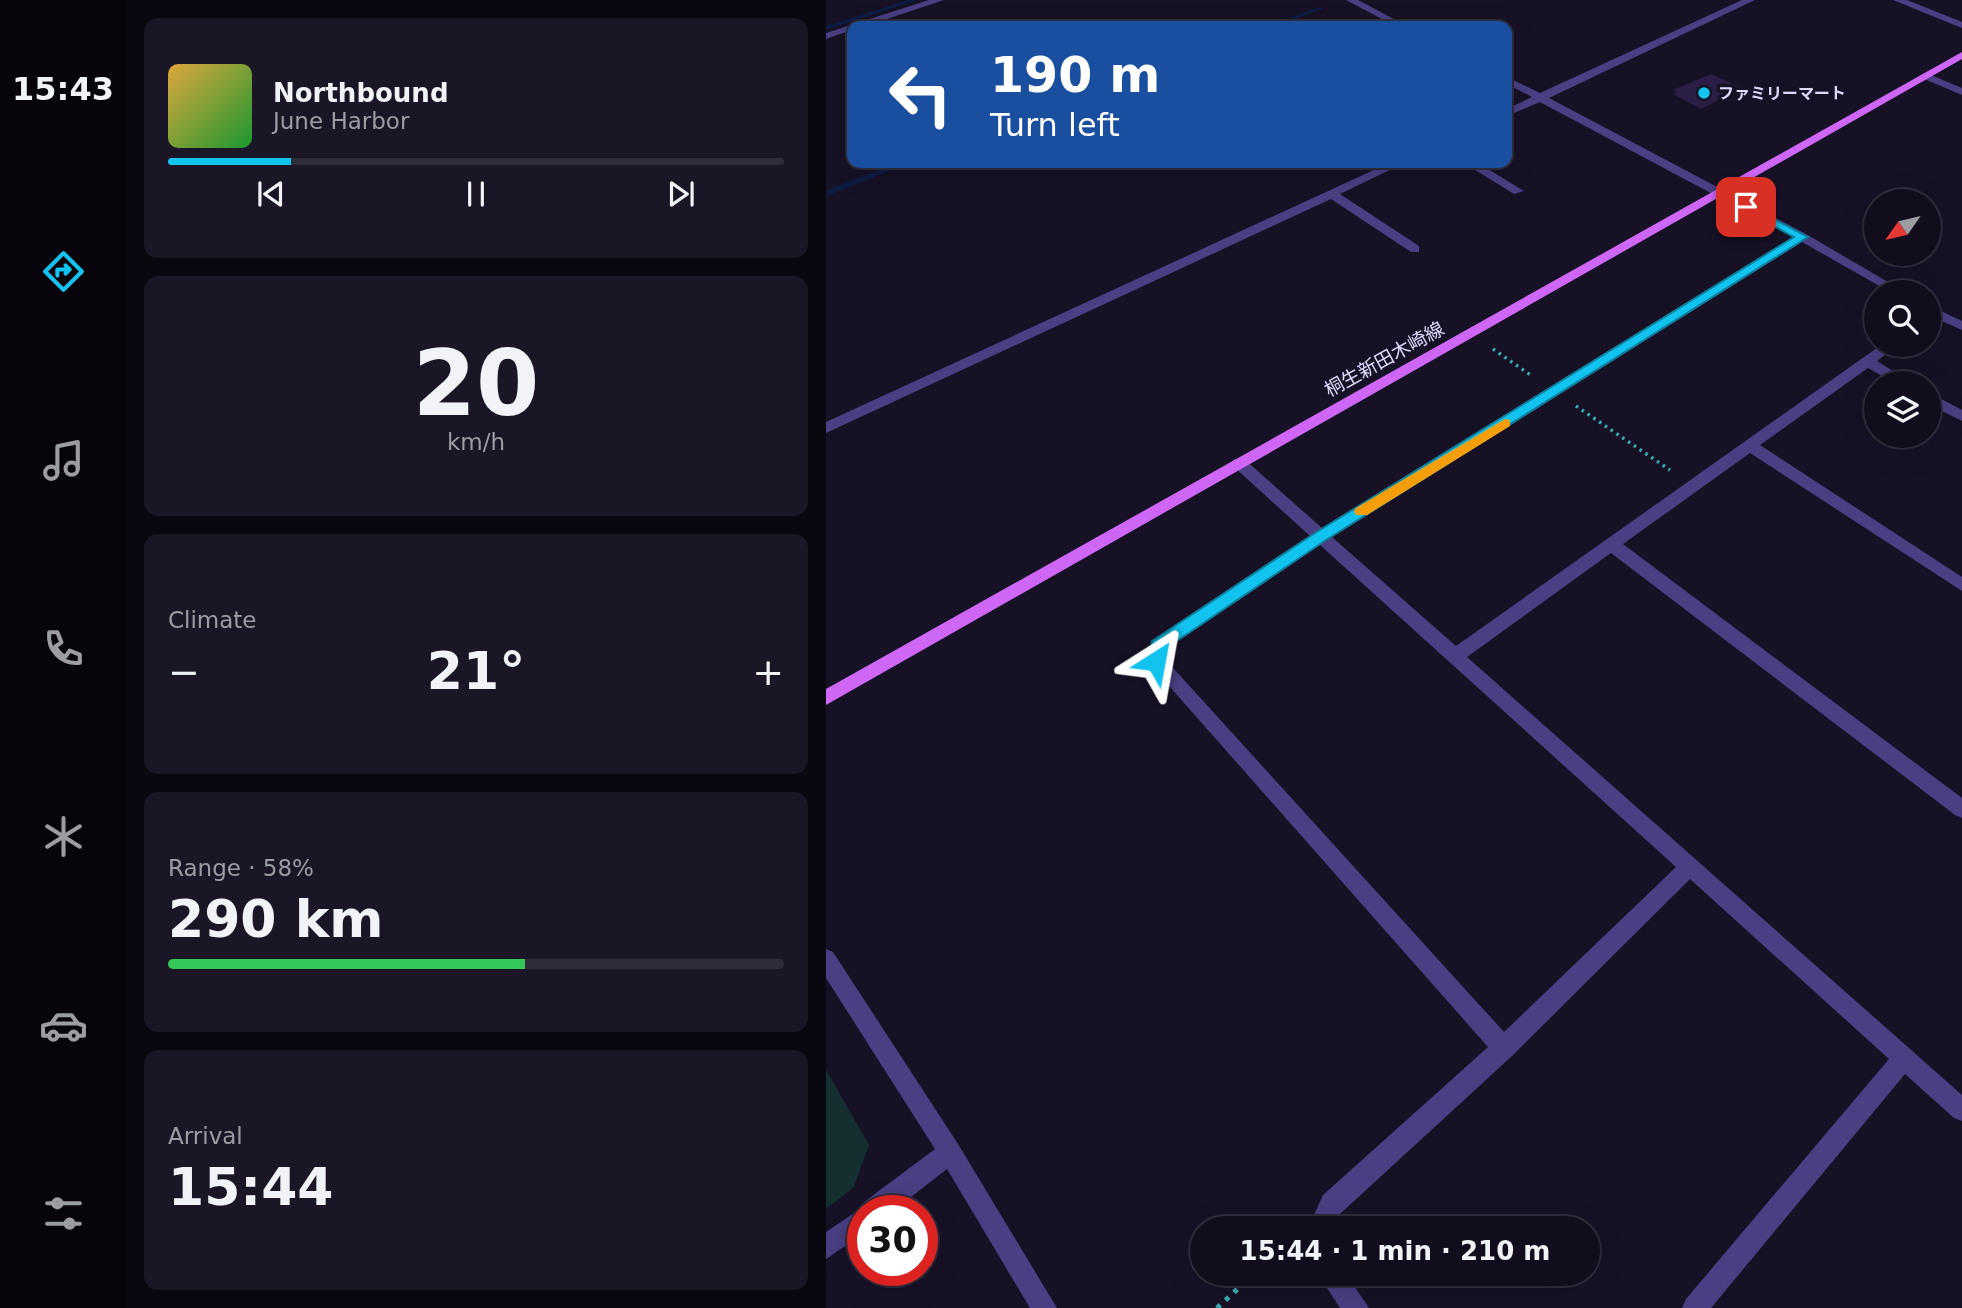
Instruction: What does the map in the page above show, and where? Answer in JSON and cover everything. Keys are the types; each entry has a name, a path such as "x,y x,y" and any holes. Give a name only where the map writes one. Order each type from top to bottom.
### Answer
{"main road":[{"name":"桐生新田木崎線","path":"826,698 1962,55"}],"street":[{"path":"873,21 939,0"},
{"path":"1351,0 1392,21"},
{"path":"1512,111 1750,0"},
{"path":"1898,0 1962,25"},
{"path":"826,36 847,29"},
{"path":"1926,76 1962,92"},
{"path":"1512,83 1878,280"},
{"path":"826,428 1387,168"},
{"path":"1479,168 1518,191"},
{"path":"1332,194 1415,249"},
{"path":"1504,1048 1156,661 1157,646 1320,537 1802,237"},
{"path":"1941,317 1962,326"},
{"path":"1455,656 1875,357"},
{"path":"1868,362 1884,371"},
{"path":"1941,404 1962,416"},
{"path":"1750,446 1962,585"},
{"path":"1239,463 1962,1110"},
{"path":"1612,545 1962,809"},
{"path":"1326,1216 1332,1204 1504,1048 1691,865"},
{"path":"826,959 950,1152 1044,1308"},
{"path":"1695,1308 1904,1058"},
{"path":"894,1195 950,1152"},
{"path":"826,1247 847,1231"},
{"path":"1339,1286 1356,1308"}],"path":[{"path":"1487,345 1538,381"},
{"path":"1573,404 1674,473"},
{"path":"1217,1308 1241,1286"}],"green space":[{"path":"826,1070 869,1145 854,1187 826,1209"}],"building":[{"name":"ファミリーマート","path":"1711,74 1742,88 1701,109 1673,94 1677,92 1673,90"}],"waterway":[{"path":"848,21 915,0"},
{"path":"1286,21 1321,8"},
{"path":"826,28 847,21"},
{"path":"826,193 893,168"}],"slow traffic":[{"path":"1361,511 1505,423"}],"place":[{"name":"ファミリーマート","path":"1704,93"}],"route":[{"path":"1156,661 1157,646 1320,537 1802,237 1746,207"}]}
